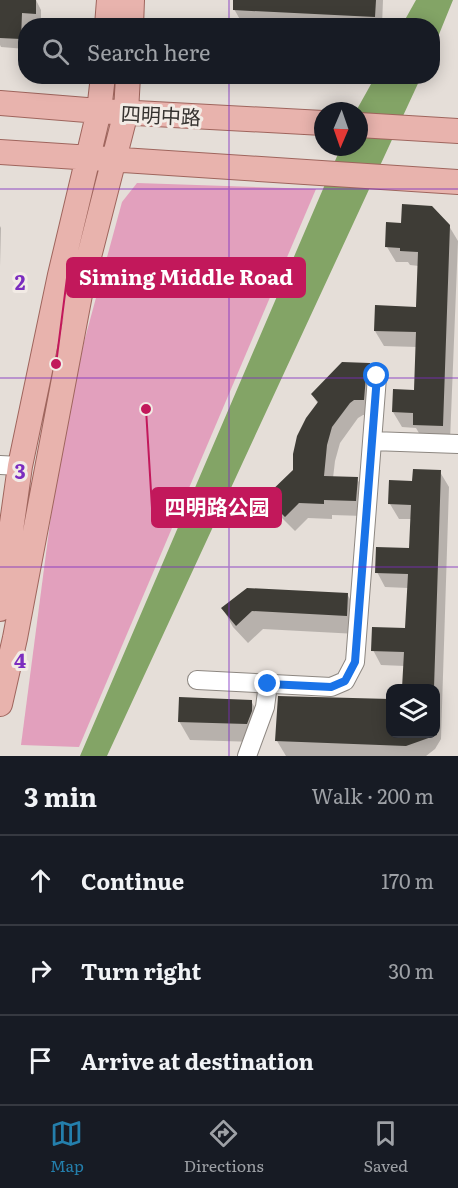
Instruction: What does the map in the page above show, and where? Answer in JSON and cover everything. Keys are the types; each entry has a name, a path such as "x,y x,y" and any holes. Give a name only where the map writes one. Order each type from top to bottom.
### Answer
{"main road":[{"path":"108,18 109,0"},
{"path":"131,18 132,0"},
{"path":"0,609 10,466 99,111 102,84"},
{"path":"0,704 15,638 82,284 126,112 128,84"},
{"name":"四明中路","path":"0,103 314,123"},
{"path":"368,126 458,131"},
{"path":"0,152 458,182"}],"lane":[{"path":"197,680 331,687 345,681 355,662 377,376"},
{"path":"372,441 458,444"},
{"path":"247,756 265,707 268,684"}],"shaded area":[{"path":"416,0 453,0 440,32 440,18 406,18"},
{"path":"371,84 418,84 107,756 80,756 337,156 368,156 368,102 361,102"},
{"path":"137,183 316,189 79,747 21,745 56,477 84,342 122,202"}],"building":[{"path":"0,0 36,0 36,14 22,13 22,18 18,18 18,39 0,38"},
{"path":"233,0 376,0 375,17 233,10"},
{"path":"402,204 432,206 450,225 443,426 413,425 413,413 392,412 393,389 414,390 416,332 374,331 375,305 416,307 418,252 385,247 386,222 401,223"},
{"path":"342,362 370,363 370,369 366,376 364,400 354,400 350,403 332,427 327,445 324,476 358,477 356,501 324,500 324,504 299,503 285,517 265,497 293,470 293,454 297,436 306,418 318,402 311,394"},
{"path":"413,469 441,470 434,684 402,684 404,652 371,651 372,627 405,628 408,574 375,573 376,547 409,548 411,505 388,504 389,480 412,481"},
{"path":"247,588 348,593 347,616 252,611 236,626 221,608"},
{"path":"278,696 386,699 386,738 429,738 406,746 275,741"},
{"path":"179,697 252,700 252,711 247,724 178,722"}],"place":[{"name":"Siming Middle Road","path":"56,364"},
{"name":"四明路公园","path":"146,409"}],"route":[{"path":"268,684 331,687 345,681 355,662 377,376"}]}
